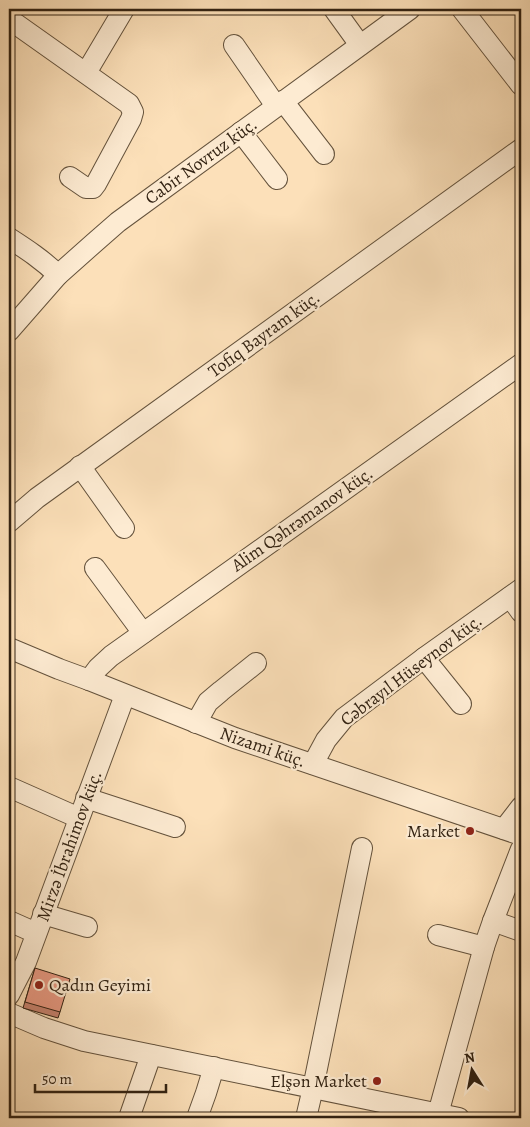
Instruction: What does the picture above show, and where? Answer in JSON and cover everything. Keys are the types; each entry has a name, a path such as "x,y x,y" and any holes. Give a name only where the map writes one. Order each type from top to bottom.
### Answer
{"street":[{"path":"86,73 124,9"},
{"path":"334,9 360,46"},
{"path":"462,9 521,85"},
{"name":"Cabir Novruz küç.","path":"9,331 58,275 118,222 360,46 406,10"},
{"path":"9,19 129,104 133,112 93,188 86,188 70,177"},
{"path":"234,45 279,104 324,154"},
{"path":"241,132 277,179"},
{"name":"Tofiq Bayram küç.","path":"9,522 37,498 80,466 521,149"},
{"path":"9,238 40,258 58,275"},
{"name":"Alim Qəhrəmanov küç.","path":"88,680 111,656 521,364"},
{"path":"80,466 124,528"},
{"path":"95,568 143,633"},
{"name":"Cəbrayıl Hüseynov küç.","path":"313,764 334,728 344,718 424,658 517,599"},
{"name":"Nizami küç.","path":"9,648 235,738 513,832"},
{"path":"424,658 461,704"},
{"path":"196,723 208,702 256,663"},
{"name":"Mirzə İbrahimov küç.","path":"9,995 26,962 125,695"},
{"path":"9,787 79,818"},
{"path":"86,798 175,828"},
{"path":"513,832 521,807"},
{"path":"306,1118 362,848"},
{"path":"438,1114 492,921 521,849"},
{"path":"43,914 87,927"},
{"path":"9,920 36,933"},
{"path":"492,921 521,932"},
{"path":"438,936 484,948"},
{"path":"9,1013 65,1035 109,1046 459,1118"},
{"path":"129,1118 151,1055"},
{"path":"196,1118 214,1067"}],"building":[{"path":"35,968 70,979 60,1012 25,1002"}],"place":[{"name":"Market","path":"470,831"},
{"name":"Qadın Geyimi","path":"39,985"},
{"name":"Elşən Market","path":"377,1081"}]}
